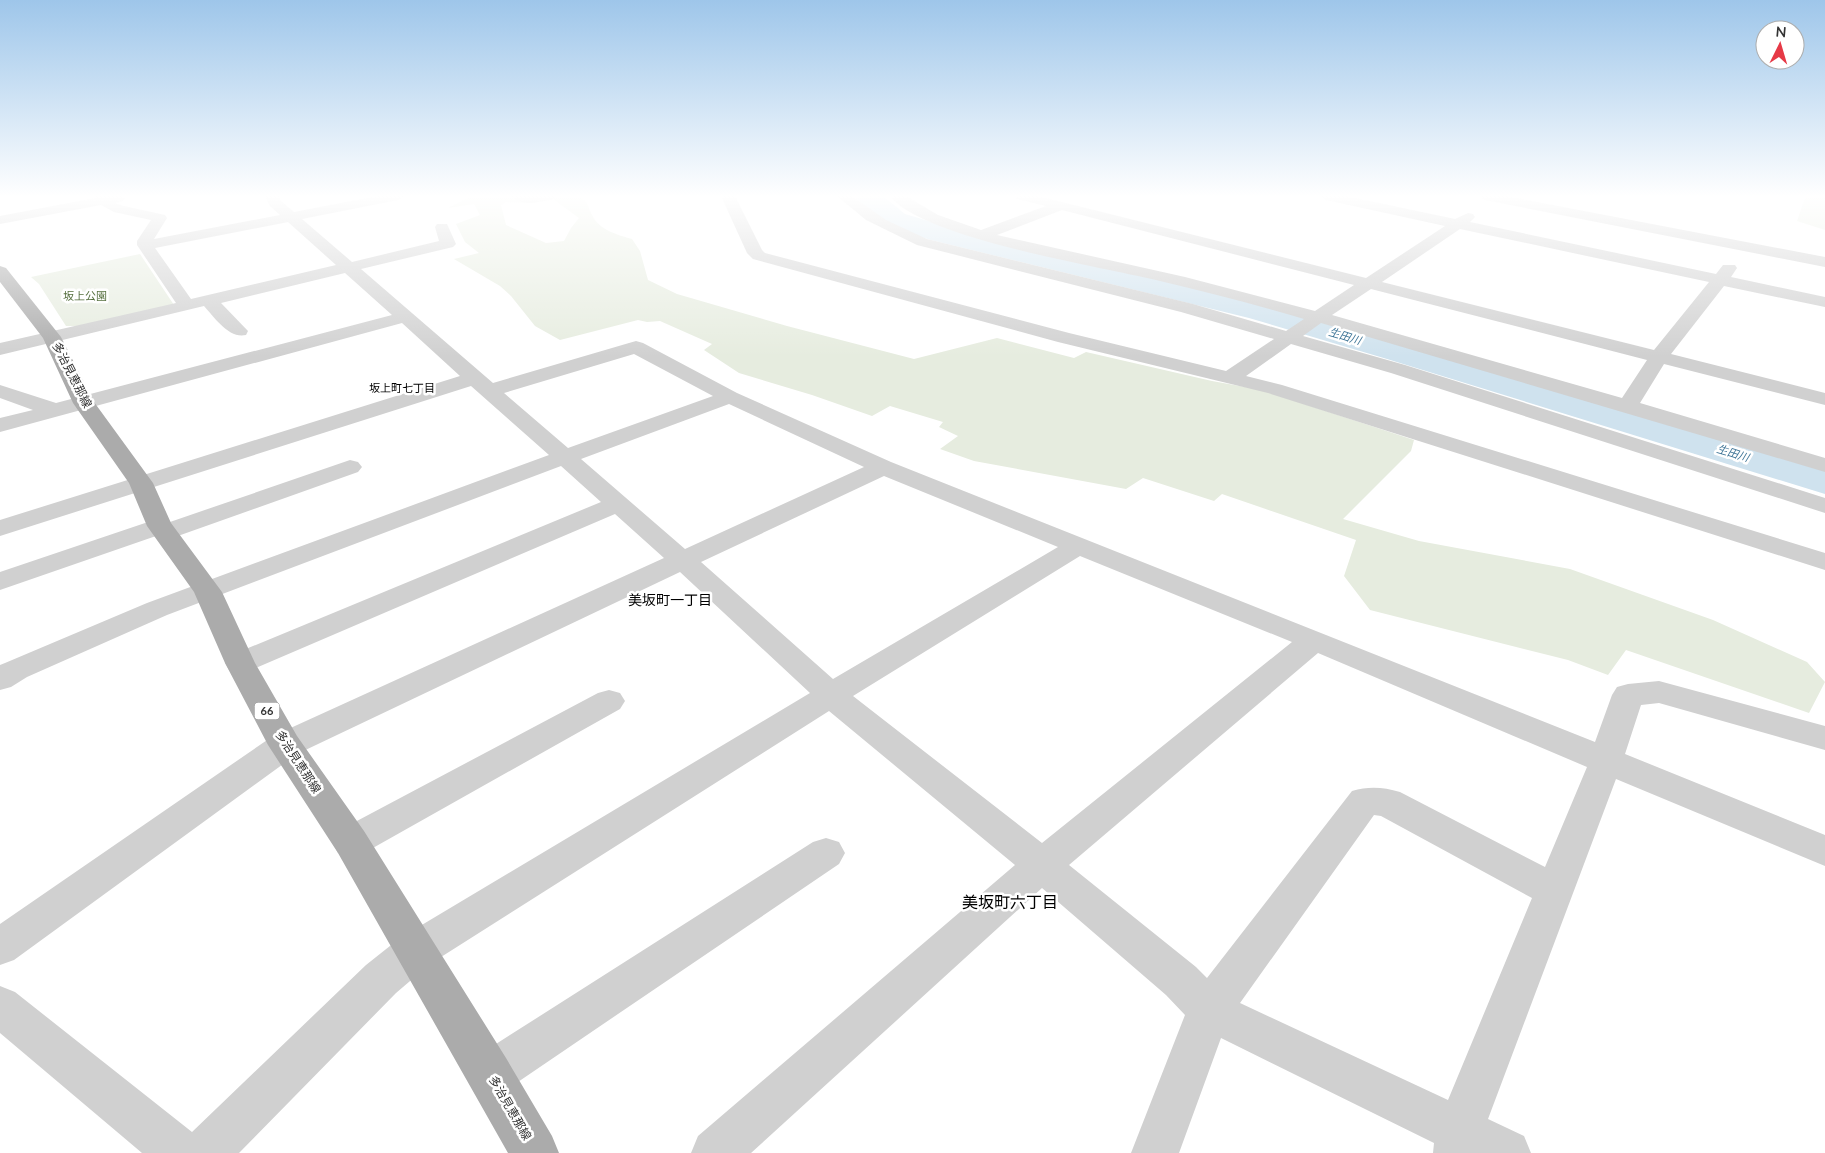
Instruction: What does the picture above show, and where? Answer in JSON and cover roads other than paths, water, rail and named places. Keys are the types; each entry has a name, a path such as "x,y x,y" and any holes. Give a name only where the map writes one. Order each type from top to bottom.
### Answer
{"main road":[{"name":"多治見恵那線","path":"0,271 52,337 70,407 140,483 163,529 208,592 240,663 285,745 352,842 536,1153"}],"street":[{"path":"148,250 186,305"},
{"path":"329,250 681,559 831,694 1042,865 1181,981 1209,1010 1458,1142 1506,1153"},
{"path":"0,349 424,250"},
{"path":"753,250 760,256 1065,338 1284,392 1825,562"},
{"path":"953,250 1186,308 1398,369 1825,506"},
{"path":"1043,250 1167,277 1318,316 1628,405 1825,466"},
{"path":"1233,250 1825,400"},
{"path":"1231,378 1318,316 1420,250"},
{"path":"1579,250 1825,302"},
{"path":"1628,405 1658,358 1745,250"},
{"path":"1785,250 1825,262"},
{"path":"208,300 239,331"},
{"path":"0,425 405,317"},
{"path":"0,528 140,483 481,384 636,347 730,397 883,466 1314,640 1825,851"},
{"path":"0,391 70,407"},
{"path":"0,679 16,670 157,609 208,592 564,457 730,397"},
{"path":"0,947 285,745 883,466"},
{"path":"0,582 48,564 163,529 350,467"},
{"path":"240,663 617,504"},
{"path":"205,1153 381,979 415,951 831,694 1079,545"},
{"path":"715,1153 1042,865 1314,640"},
{"path":"1458,1142 1606,761 1628,696 1658,692 1825,738"},
{"path":"352,842 610,701"},
{"path":"1155,1153 1209,1010 1365,801 1387,802 1554,891"},
{"path":"490,1074 826,853"},
{"path":"0,1006 179,1153"}],"waterway":[{"name":"生田川","path":"1006,250 1260,311 1400,351 1825,481"}],"district":[{"name":"坂上町七丁目","path":"402,388"},
{"name":"美坂町一丁目","path":"670,600"},
{"name":"美坂町六丁目","path":"1010,902"}],"park label":[{"name":"坂上公園","path":"85,296"}]}
